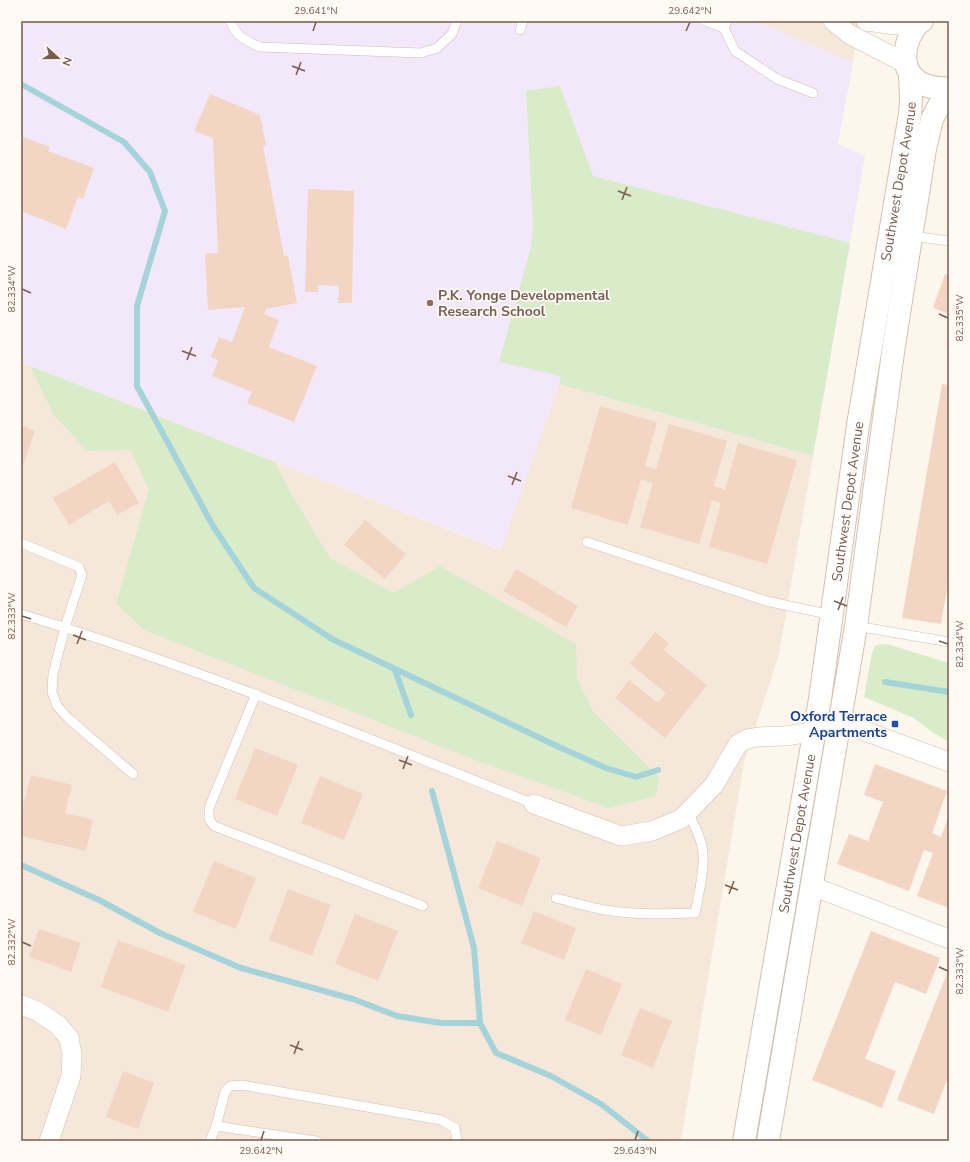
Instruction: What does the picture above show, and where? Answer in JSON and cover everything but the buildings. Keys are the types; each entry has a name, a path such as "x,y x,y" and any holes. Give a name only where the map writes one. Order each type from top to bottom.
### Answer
{"street":[{"path":"833,21 849,34 908,69 917,82 931,88 949,88"},
{"path":"866,21 896,25 921,22"},
{"name":"Southwest Depot Avenue","path":"744,1141 814,732 832,615 858,425 901,234 911,100 905,55 906,46 911,33 921,22"},
{"path":"748,1119 770,1132 856,626 893,353 901,234 932,119 938,105 949,88"},
{"path":"534,804 621,836 652,831 681,819 714,785 738,744 747,739 784,736 838,728 856,728 949,762"},
{"path":"812,886 949,939"},
{"path":"21,1005 38,1011 58,1025 69,1038 72,1054 71,1076 49,1141"}],"lane":[{"path":"230,21 234,30 246,41 260,47 421,53 437,48 452,34 456,21"},
{"path":"705,21 725,25 735,51 777,79 813,92"},
{"path":"901,234 949,241"},
{"path":"587,542 766,601 832,615"},
{"path":"21,544 79,567 82,575 65,627 53,674 52,692 57,706 68,718 133,774"},
{"path":"21,614 97,637 256,694 534,804"},
{"path":"856,626 949,642"},
{"path":"256,694 209,808 209,819 214,826 423,906"},
{"path":"556,898 603,910 625,913 653,914 695,912 702,873 703,852 688,812"},
{"path":"210,1141 216,1126 225,1092 230,1086 242,1085 441,1120 455,1128 457,1141"},
{"path":"216,1126 316,1141"}],"shaded area":[{"name":"P.K. Yonge Developmental Research School","path":"21,21 758,21 853,63 838,144 865,156 813,456 559,384 501,550 21,362"},
{"path":"758,21 859,21 853,63 761,23"},
{"path":"21,362 500,550 559,384 813,456 779,654 744,763 681,1141 21,1141"}],"green space":[{"path":"560,86 593,176 850,243 813,456 559,384 561,376 499,362 531,246 533,225 526,91"},
{"path":"30,366 275,462 292,495 330,558 394,593 440,566 576,644 577,678 593,711 659,777 656,796 609,808 486,764 146,631 116,604 149,489 130,450 88,451 54,416"},
{"path":"887,644 949,663 949,742 932,732 914,718 864,697 872,653 876,645"}],"waterway":[{"path":"21,84 124,142 150,172 165,211 137,306 137,386 213,526 254,588 332,639 559,747 606,768 636,777 658,770"},
{"path":"395,670 411,715"},
{"path":"885,682 949,692"},
{"path":"432,791 474,948 480,1023 496,1053 551,1076 601,1104 648,1141"},
{"path":"21,865 99,900 160,933 241,968 353,999 397,1016 441,1023 480,1023"}],"place":[{"name":"P.K. Yonge Developmental Research School","path":"430,303"},
{"name":"Oxford Terrace Apartments","path":"895,724"}]}
